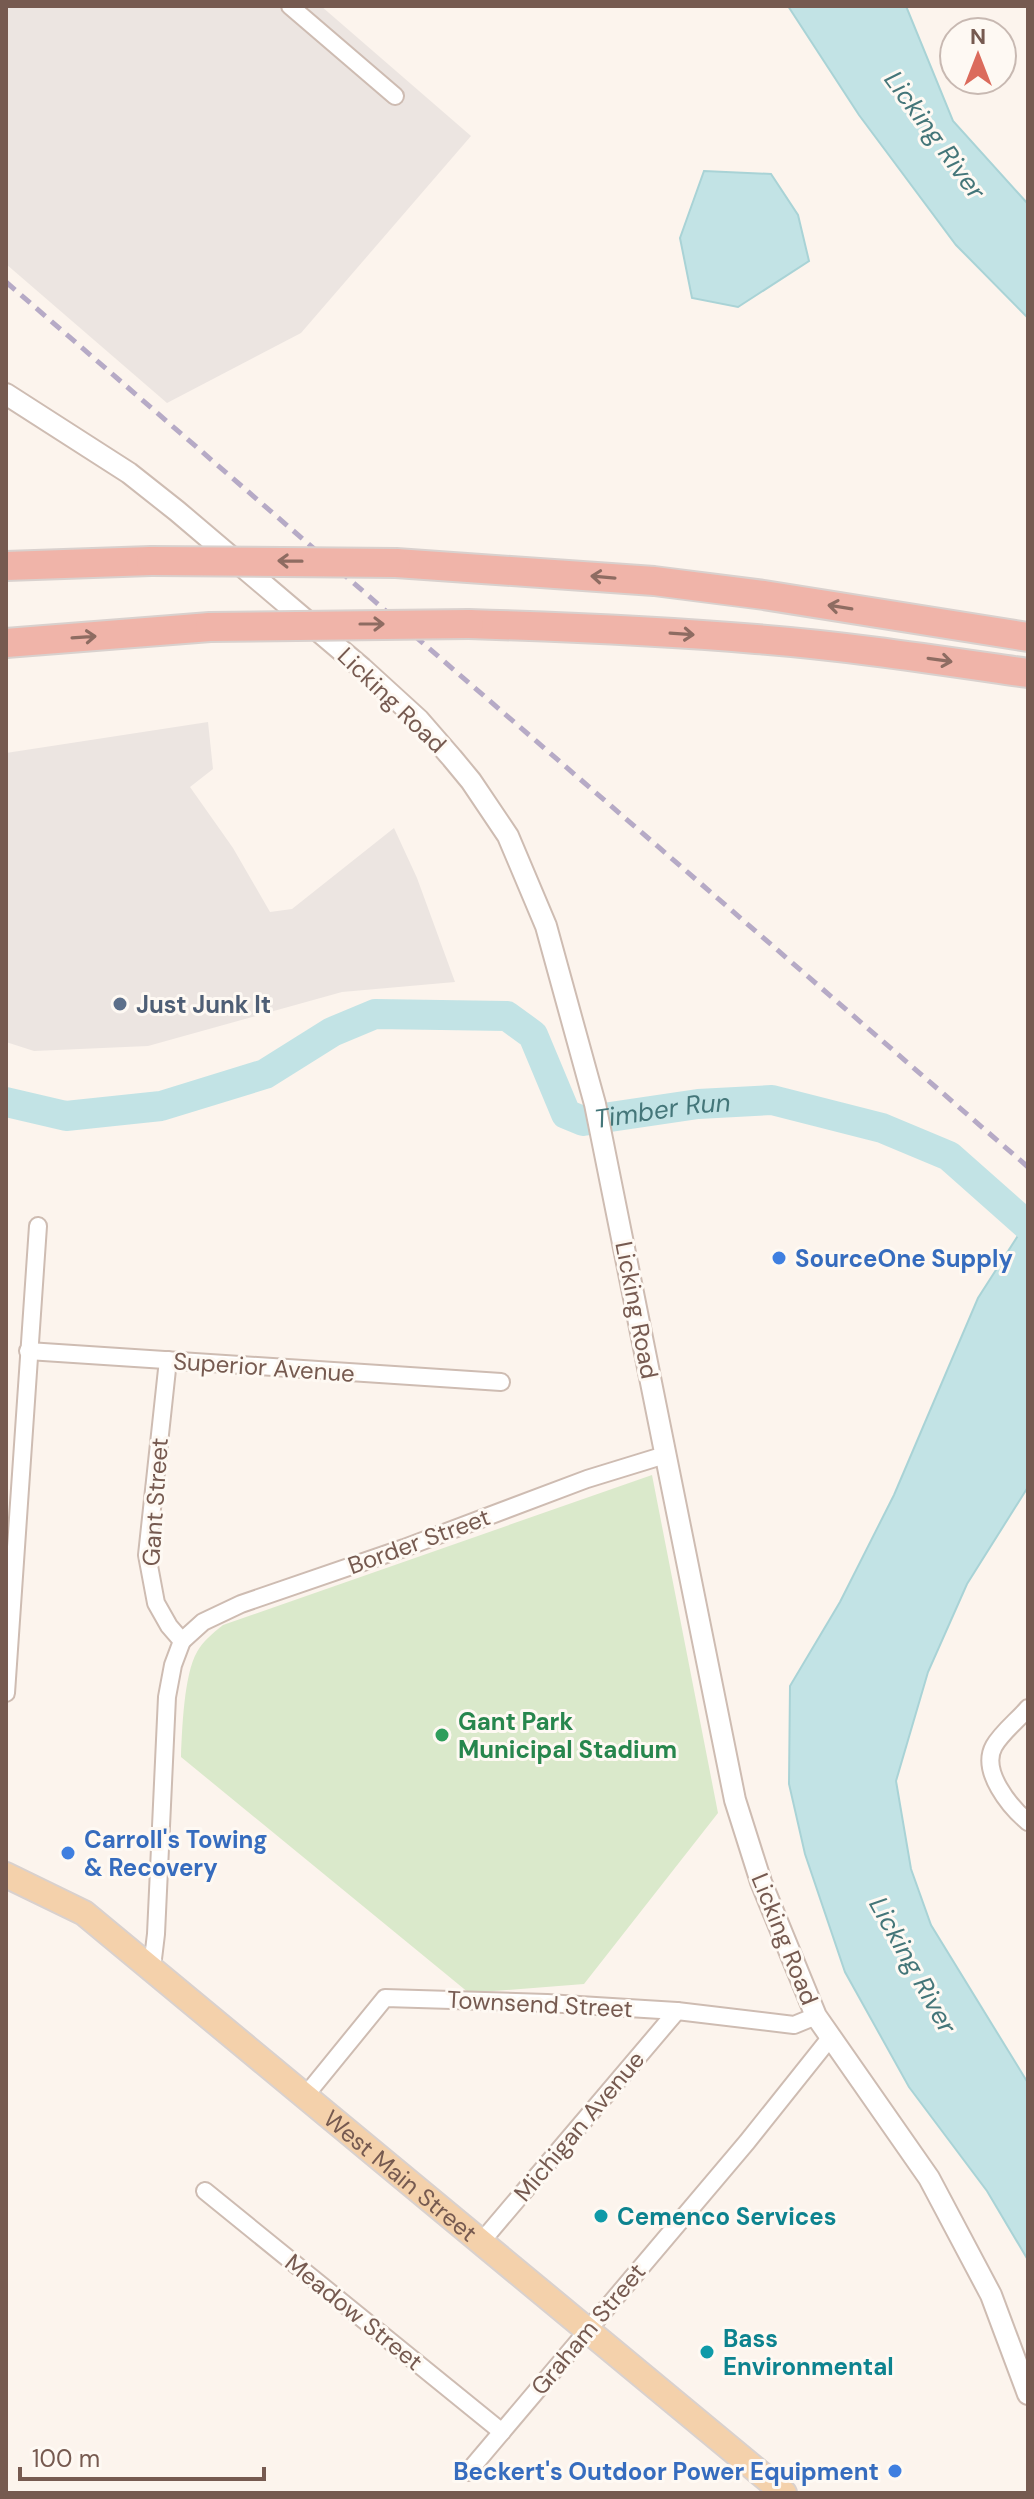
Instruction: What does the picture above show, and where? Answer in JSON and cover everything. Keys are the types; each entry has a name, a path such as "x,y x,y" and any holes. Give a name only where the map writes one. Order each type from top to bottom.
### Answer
{"highway":[{"path":"6,566 151,561 396,563 654,581 764,595 1028,637"},
{"path":"6,643 210,627 469,624 758,639 898,654 1028,673"}],"main road":[{"name":"West Main Street","path":"6,1875 84,1913 152,1967 784,2493"}],"street":[{"path":"290,6 395,96"},
{"name":"Licking Road","path":"6,394 88,445 177,511 362,668 419,720 471,781 508,836 546,926 595,1104 735,1800 761,1882 816,2016 929,2178 991,2295 1028,2394"},
{"path":"6,1693 38,1226"},
{"name":"Superior Avenue","path":"28,1351 501,1382"},
{"name":"Gant Street","path":"168,1360 147,1555 156,1603 182,1641"},
{"name":"Border Street","path":"182,1641 203,1622 241,1604 404,1548 587,1479 665,1455"},
{"path":"152,1967 167,1697 173,1665 182,1641"},
{"path":"1028,1708 994,1746 992,1754 993,1775 1005,1800 1028,1822"},
{"name":"Townsend Street","path":"306,2095 385,1998 677,2011 794,2025 816,2016"},
{"name":"Michigan Avenue","path":"482,2241 677,2011"},
{"name":"Graham Street","path":"468,2472 747,2142 830,2038"},
{"name":"Meadow Street","path":"205,2191 502,2432"}],"shaded area":[{"path":"6,6 321,6 471,136 301,333 167,403 6,264"},
{"path":"208,722 213,769 190,787 233,848 270,912 292,909 394,828 417,878 455,982 342,992 148,1046 34,1051 6,1042 6,753"}],"green space":[{"name":"Gant Park Municipal Stadium","path":"652,1475 718,1813 584,1984 469,1993 181,1757 184,1703 193,1662 202,1644 223,1625"}],"water":[{"name":"Licking River","path":"788,6 906,6 938,84 938,96 943,96 953,121 1028,204 1028,318 956,245 859,115"},
{"path":"704,171 771,174 798,215 809,261 738,307 692,298 680,238"},
{"name":"Licking River","path":"1028,1220 1028,1487 967,1584 928,1672 896,1781 911,1869 931,1925 1028,2083 1028,2260 987,2191 909,2087 845,1972 805,1854 789,1784 790,1686 840,1602 894,1495 978,1298"}],"waterway":[{"name":"Timber Run","path":"6,1102 66,1116 161,1106 265,1074 332,1032 375,1014 507,1016 533,1035 566,1114 583,1121 698,1104 772,1100 882,1128 949,1156 1028,1226"}],"railway":[{"path":"6,282 1028,1167"}],"place":[{"name":"Just Junk It","path":"120,1004"},
{"name":"SourceOne Supply","path":"779,1258"},
{"name":"Gant Park Municipal Stadium","path":"442,1735"},
{"name":"Carroll's Towing & Recovery","path":"68,1853"},
{"name":"Cemenco Services","path":"601,2216"},
{"name":"Bass Environmental","path":"707,2352"},
{"name":"Beckert's Outdoor Power Equipment","path":"895,2471"}]}
